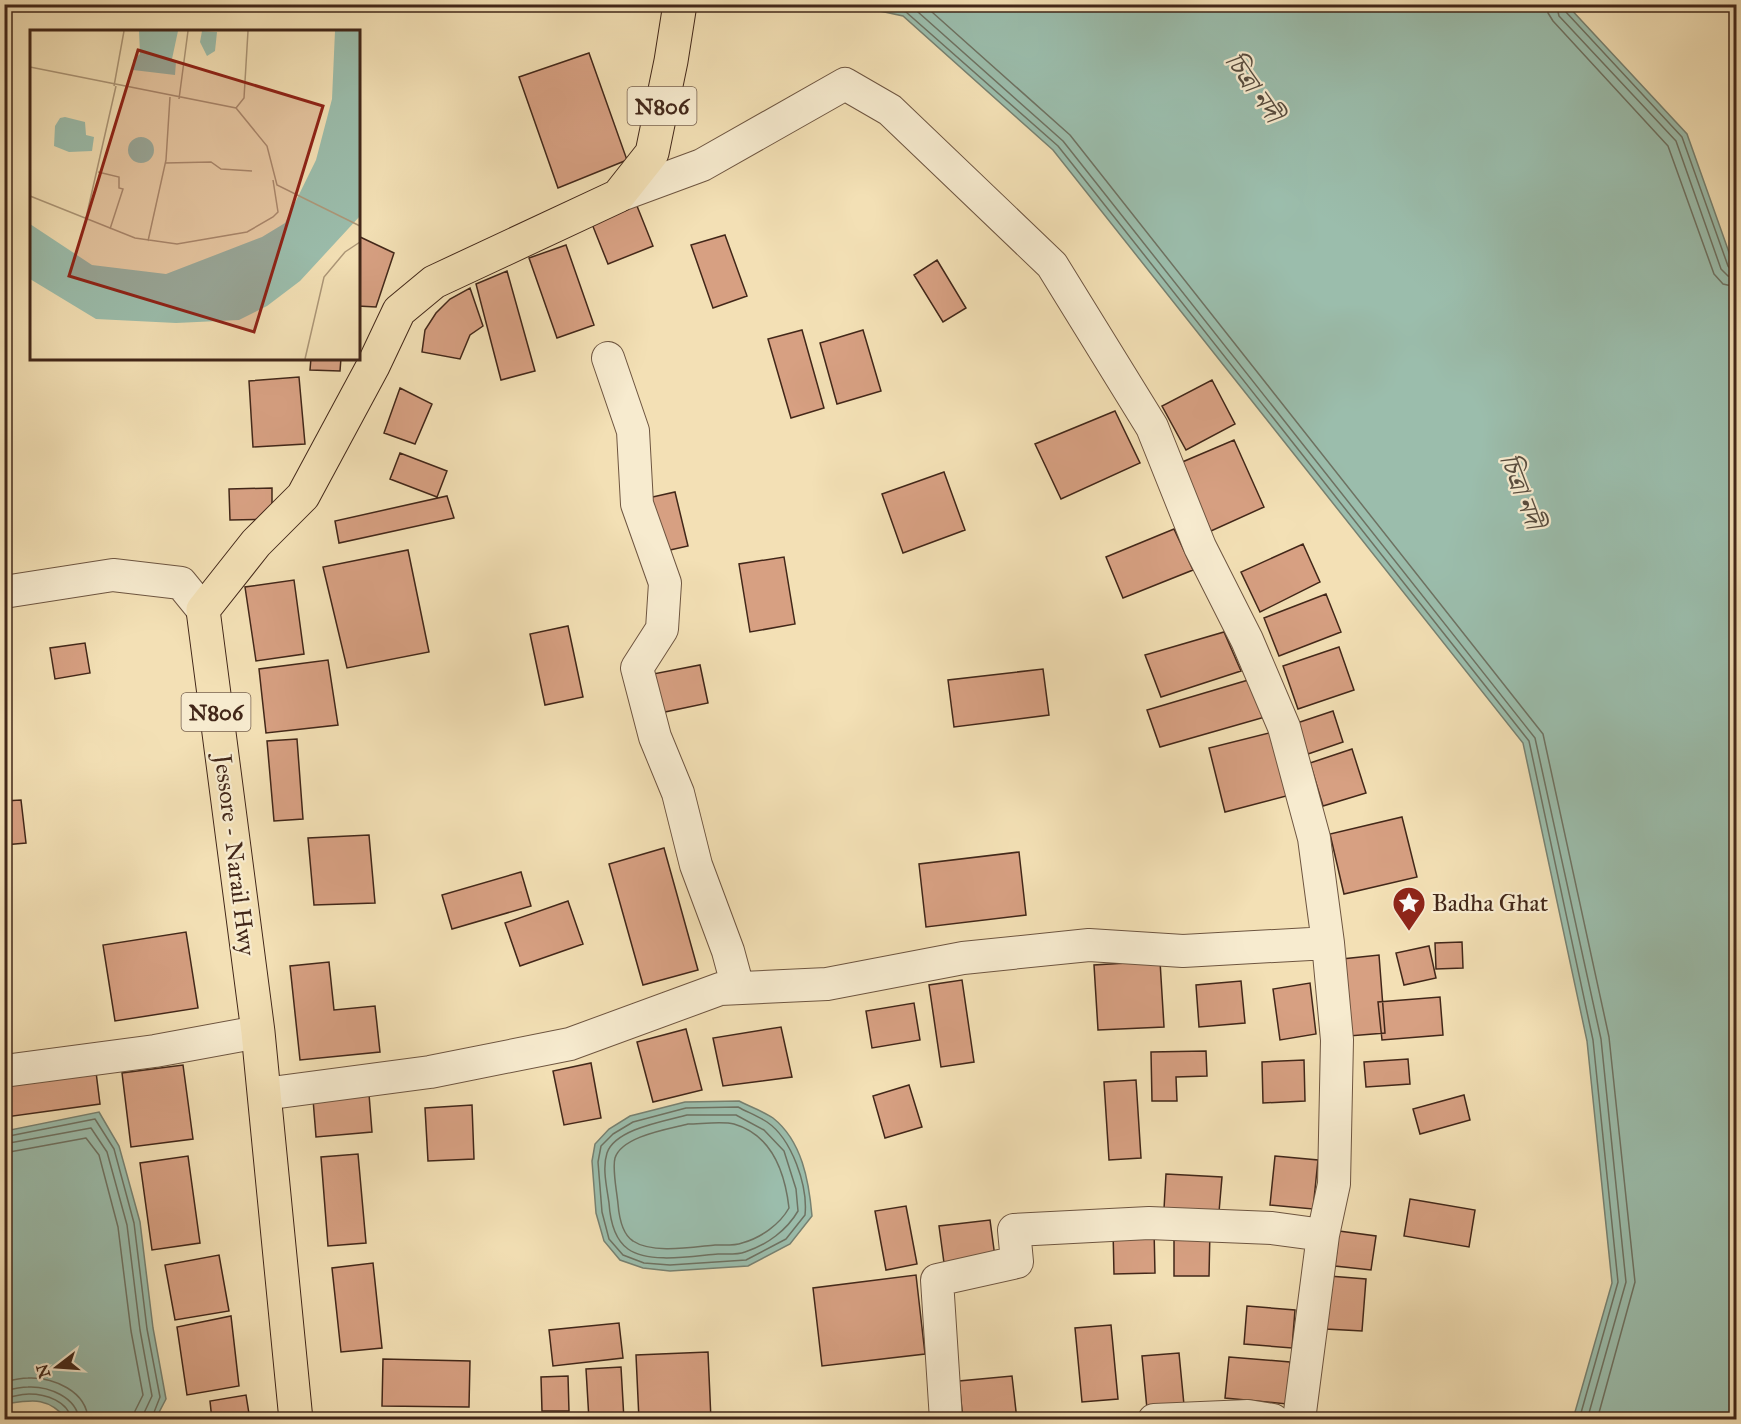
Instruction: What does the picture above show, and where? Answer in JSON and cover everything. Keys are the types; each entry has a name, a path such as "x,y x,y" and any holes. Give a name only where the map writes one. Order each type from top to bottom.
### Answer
{"highway":[{"name":"N806","path":"203,610 256,543 303,496 373,366 399,311 434,282 618,196 652,153 680,4"},
{"name":"Jessore - Narail Hwy","path":"203,610 258,1032 296,1419"}],"street":[{"path":"618,196 702,165 844,84 890,110 1052,265 1152,427 1200,547 1247,639 1284,727 1314,838 1328,943 1337,1041 1334,1184 1323,1235 1299,1419"},
{"path":"608,358 633,431 637,504 665,583 662,630 637,668 655,737 678,793 696,865 728,951 738,988"},
{"path":"4,592 113,574 181,583 203,610"},
{"path":"264,1094 430,1072 570,1044 720,989 827,984 963,958 1089,945 1183,951 1328,943"},
{"path":"4,1071 155,1051 258,1032"},
{"path":"945,1419 937,1280 1017,1262 1014,1230 1149,1223 1272,1228 1323,1235"},
{"path":"1154,1419 1248,1416 1273,1419"}],"water":[{"name":"চিত্রা নদী","path":"852,5 1567,5 1687,134 1736,272 1736,1419 1573,1419 1612,1283 1587,1041 1523,743 1053,150 903,16"},
{"path":"739,1101 773,1118 791,1138 806,1176 812,1216 790,1244 748,1266 670,1271 643,1268 620,1260 604,1241 596,1213 592,1161 595,1144 609,1129 630,1116 685,1102"},
{"path":"99,1112 119,1146 140,1222 153,1328 166,1399 156,1418 67,1419 53,1406 39,1401 5,1404 5,1131"}],"building":[{"path":"589,53 627,160 558,188 519,77"},
{"path":"635,201 653,246 608,264 590,219"},
{"path":"725,235 747,296 713,308 691,245"},
{"path":"360,237 394,253 376,307 360,306"},
{"path":"566,245 594,325 557,338 529,258"},
{"path":"937,260 966,308 943,322 914,275"},
{"path":"507,271 535,371 501,380 476,284"},
{"path":"470,288 483,326 470,335 460,359 422,352 425,330 436,313 450,299"},
{"path":"802,330 824,408 791,418 768,339"},
{"path":"863,330 881,391 837,404 820,343"},
{"path":"311,360 341,360 340,371 310,370"},
{"path":"299,377 305,444 253,447 249,381"},
{"path":"1212,380 1235,424 1186,450 1162,406"},
{"path":"400,388 432,404 415,444 384,433"},
{"path":"1115,411 1140,463 1061,499 1035,444"},
{"path":"1234,440 1264,507 1211,531 1180,463"},
{"path":"400,453 447,471 437,497 390,479"},
{"path":"944,472 965,530 903,553 882,494"},
{"path":"272,488 272,519 230,520 229,489"},
{"path":"675,492 688,546 661,552 648,498"},
{"path":"447,496 454,518 339,543 335,521"},
{"path":"1174,529 1193,570 1123,598 1106,557"},
{"path":"1303,544 1320,582 1260,612 1241,572"},
{"path":"408,550 429,652 347,668 323,567"},
{"path":"784,557 795,624 750,632 739,564"},
{"path":"294,580 304,654 256,661 245,587"},
{"path":"1326,594 1341,632 1279,656 1264,618"},
{"path":"568,626 583,697 545,705 530,634"},
{"path":"1224,632 1241,671 1161,697 1145,655"},
{"path":"85,643 90,673 55,679 50,648"},
{"path":"1339,647 1354,690 1298,709 1283,666"},
{"path":"328,660 338,725 266,733 259,669"},
{"path":"700,665 708,703 660,713 653,674"},
{"path":"1043,669 1049,715 954,727 948,680"},
{"path":"1255,678 1265,717 1160,747 1147,710"},
{"path":"1333,711 1343,742 1308,754 1297,723"},
{"path":"1273,732 1290,795 1225,812 1209,748"},
{"path":"297,739 303,819 274,821 267,741"},
{"path":"1352,749 1366,793 1323,806 1310,763"},
{"path":"21,800 26,843 4,845 4,801"},
{"path":"1402,817 1417,877 1344,894 1330,834"},
{"path":"369,835 375,903 314,905 308,838"},
{"path":"664,848 698,970 643,985 609,864"},
{"path":"1019,852 1026,915 926,927 919,864"},
{"path":"521,872 531,906 452,929 442,895"},
{"path":"568,901 583,944 520,966 505,923"},
{"path":"186,932 198,1008 115,1021 103,945"},
{"path":"1462,942 1463,968 1436,969 1435,943"},
{"path":"1429,946 1436,978 1404,985 1396,953"},
{"path":"1379,955 1385,1033 1349,1036 1342,959"},
{"path":"1160,961 1164,1027 1098,1030 1094,965"},
{"path":"329,962 334,1010 375,1006 380,1052 300,1060 290,966"},
{"path":"962,980 974,1062 941,1067 929,985"},
{"path":"1241,981 1245,1023 1199,1027 1196,985"},
{"path":"1310,983 1316,1034 1280,1040 1273,989"},
{"path":"1440,997 1443,1035 1382,1040 1378,1002"},
{"path":"914,1003 920,1040 872,1048 866,1011"},
{"path":"781,1027 792,1077 723,1086 713,1038"},
{"path":"686,1029 702,1090 653,1102 637,1042"},
{"path":"1206,1051 1207,1076 1176,1077 1177,1101 1152,1101 1151,1052"},
{"path":"1408,1059 1410,1084 1366,1087 1364,1062"},
{"path":"1304,1060 1305,1101 1263,1103 1262,1062"},
{"path":"591,1063 601,1118 564,1125 553,1071"},
{"path":"183,1065 193,1139 131,1147 122,1073"},
{"path":"96,1072 100,1104 6,1117 4,1084"},
{"path":"1136,1080 1141,1158 1109,1160 1104,1082"},
{"path":"909,1085 922,1127 885,1138 873,1096"},
{"path":"369,1094 372,1132 316,1137 313,1099"},
{"path":"1464,1095 1470,1120 1420,1134 1413,1109"},
{"path":"472,1105 474,1159 428,1161 425,1108"},
{"path":"358,1154 366,1243 328,1246 321,1157"},
{"path":"188,1156 200,1243 152,1250 140,1163"},
{"path":"1275,1156 1318,1160 1313,1209 1270,1205"},
{"path":"1166,1174 1222,1177 1219,1212 1164,1209"},
{"path":"1410,1199 1475,1210 1469,1247 1404,1236"},
{"path":"906,1206 917,1264 886,1270 875,1211"},
{"path":"990,1220 995,1257 944,1263 939,1226"},
{"path":"1154,1229 1155,1273 1114,1274 1113,1230"},
{"path":"1174,1230 1210,1230 1209,1276 1174,1276"},
{"path":"1339,1231 1376,1236 1371,1270 1335,1266"},
{"path":"219,1255 229,1311 175,1320 165,1265"},
{"path":"373,1263 382,1348 341,1352 332,1268"},
{"path":"916,1275 925,1354 822,1366 813,1288"},
{"path":"1329,1276 1366,1279 1362,1331 1326,1329"},
{"path":"1247,1306 1295,1310 1292,1348 1244,1344"},
{"path":"231,1316 239,1386 187,1395 177,1327"},
{"path":"619,1323 623,1358 553,1366 549,1330"},
{"path":"1111,1325 1118,1399 1082,1402 1075,1328"},
{"path":"708,1352 711,1420 639,1420 636,1355"},
{"path":"1179,1353 1184,1405 1147,1409 1142,1356"},
{"path":"1229,1357 1290,1362 1287,1404 1225,1398"},
{"path":"383,1359 470,1361 469,1407 382,1406"},
{"path":"621,1367 624,1420 589,1420 586,1369"},
{"path":"568,1376 569,1411 542,1411 541,1377"},
{"path":"1012,1376 1017,1420 963,1420 959,1381"},
{"path":"246,1395 250,1420 212,1420 210,1401"}],"place":[{"name":"Badha Ghat","path":"1409,932"}]}
